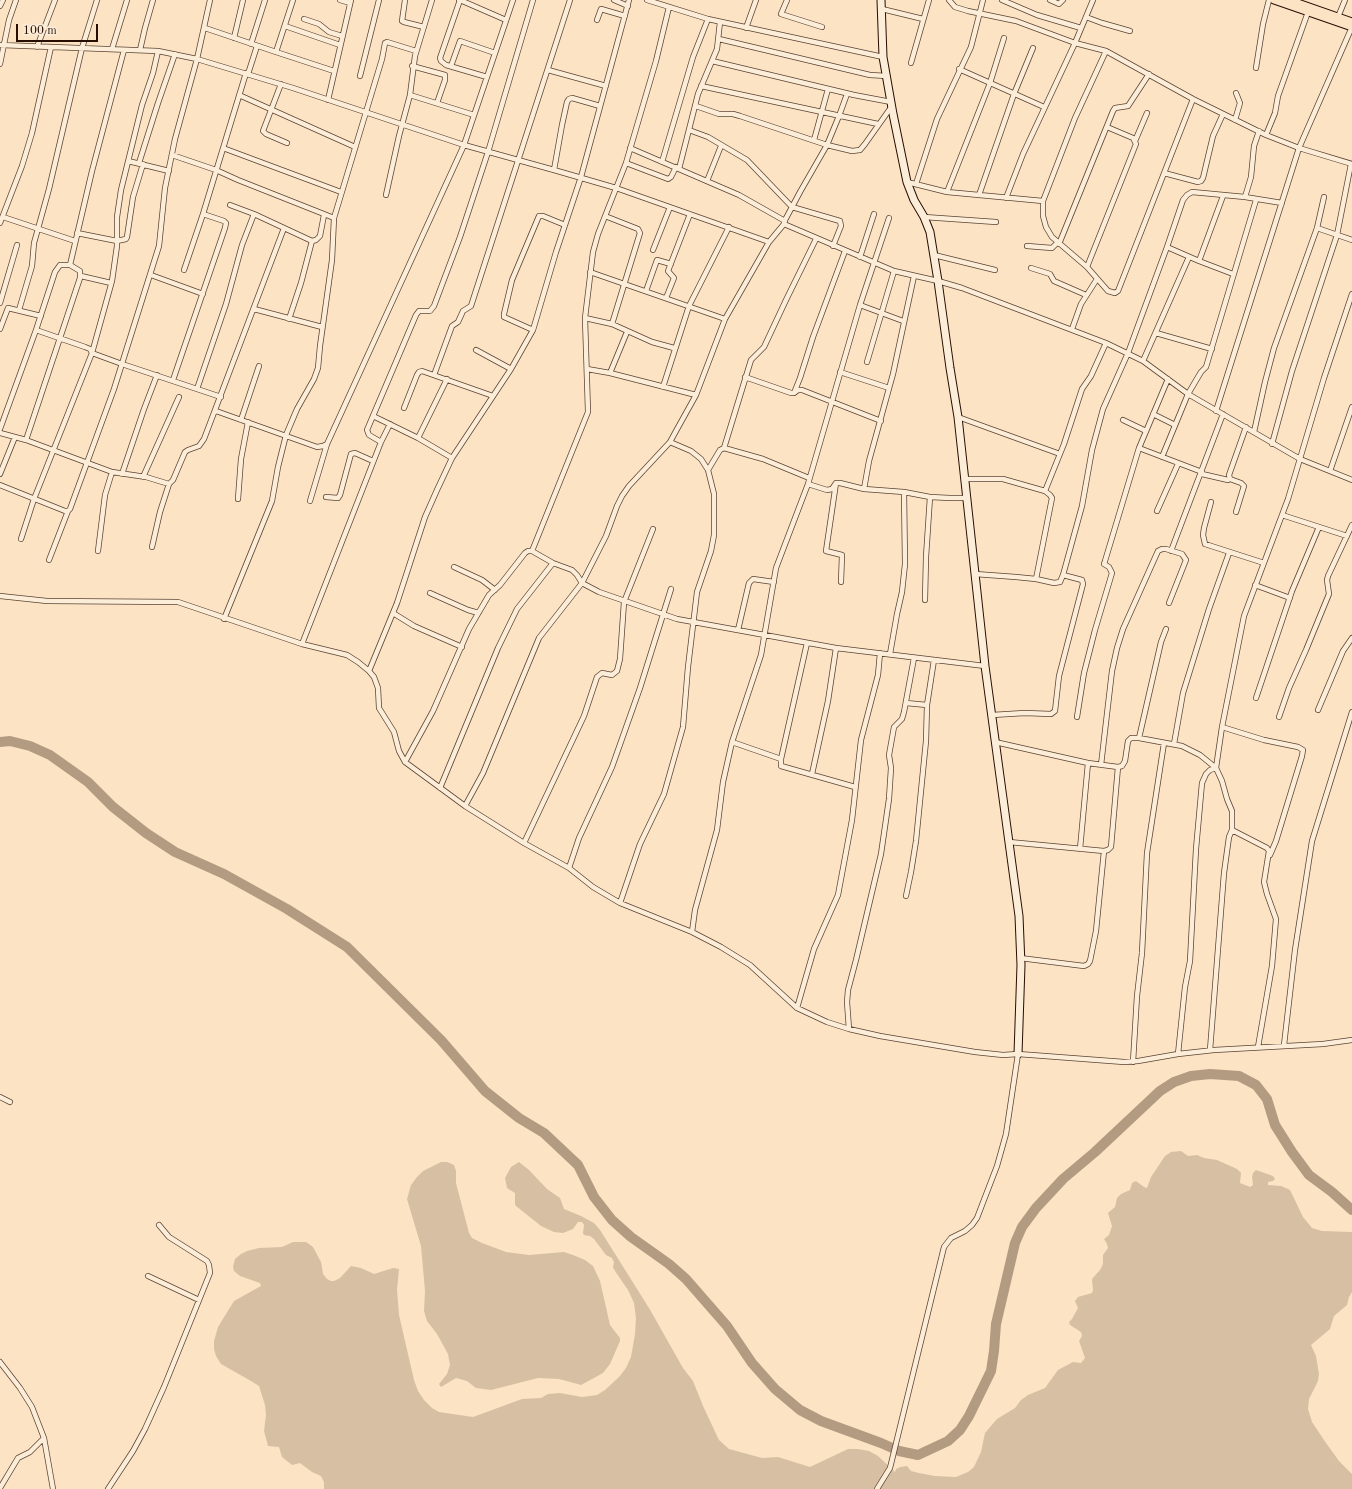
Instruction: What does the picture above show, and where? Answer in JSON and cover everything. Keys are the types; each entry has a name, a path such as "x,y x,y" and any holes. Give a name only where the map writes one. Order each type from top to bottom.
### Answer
{"main road":[{"path":"1274,0 1352,27"},
{"path":"1291,0 1352,22"}],"street":[{"path":"0,6 3,0"},
{"path":"0,64 2,46 8,20 16,0"},
{"path":"36,47 55,0"},
{"path":"19,310 32,266 33,250 38,228 49,189 82,48 97,0"},
{"path":"112,49 127,0"},
{"path":"140,50 154,0"},
{"path":"49,560 88,462 122,364 160,246 165,188 175,139 205,28 210,0"},
{"path":"234,38 243,0"},
{"path":"251,44 265,0"},
{"path":"276,52 293,0"},
{"path":"328,100 351,1 340,0"},
{"path":"360,76 379,0"},
{"path":"406,0 402,21 424,27"},
{"path":"386,195 410,95 412,66 432,0"},
{"path":"487,77 443,63 440,58 459,0 506,20"},
{"path":"310,501 326,444 464,146 513,0"},
{"path":"381,442 367,432 367,430 416,316 419,311 430,311 434,306 460,237 488,152 533,0"},
{"path":"434,375 452,326 458,322 464,311 471,306 570,0"},
{"path":"614,0 628,6"},
{"path":"370,671 393,613 425,517 452,458 511,369 533,330 564,225 581,177 629,0"},
{"path":"647,0 720,22 883,57"},
{"path":"746,28 756,0"},
{"path":"787,0 781,14 822,26"},
{"path":"877,1489 890,1468 909,1397 944,1247 951,1238 965,1231 977,1218 998,1166 1006,1134 1018,1054 1021,965 1019,916 985,666 958,417 930,232 907,182 900,142 896,129 883,57 881,0"},
{"path":"911,63 929,0"},
{"path":"949,0 955,7 978,14 1016,21 1075,43 1106,51 1193,99 1266,135 1299,148 1352,164 1337,235 1292,371 1272,444"},
{"path":"916,184 937,119 959,69 971,47 978,14 983,0"},
{"path":"1002,0 1038,15 1082,28"},
{"path":"1050,0 1059,4 1063,0"},
{"path":"1006,198 1023,154 1082,28 1093,0"},
{"path":"1256,68 1263,24 1269,0"},
{"path":"1338,17 1345,0"},
{"path":"532,551 553,496 587,417 589,406 585,318 593,252 605,216 626,164 656,60 669,7"},
{"path":"597,20 601,9 625,16"},
{"path":"882,9 923,19"},
{"path":"1266,135 1275,113 1278,96 1308,12"},
{"path":"1086,17 1130,31"},
{"path":"304,19 319,24 329,32 342,36"},
{"path":"662,162 693,57 708,19"},
{"path":"626,164 668,179 678,168 701,86 712,62 719,39 720,22"},
{"path":"285,26 340,45"},
{"path":"1216,411 1299,148 1352,27"},
{"path":"205,28 334,71"},
{"path":"947,192 990,83 1004,38"},
{"path":"719,39 870,75 887,76"},
{"path":"451,66 460,41 495,53"},
{"path":"224,619 271,506 278,467 286,435 297,409 314,380 318,368 322,327 332,260 334,218 355,147 367,113 385,43 387,42 416,51"},
{"path":"2,46 158,51 197,59 281,84 464,146 581,177 616,188 769,242"},
{"path":"184,270 203,214 239,95 257,46"},
{"path":"0,223 22,166 32,134 51,47"},
{"path":"979,195 1014,94 1033,48"},
{"path":"70,265 92,172 124,50"},
{"path":"21,539 34,499 92,353 111,283 117,241 118,210 128,161 158,51"},
{"path":"1106,51 1075,118 1043,201 1043,216 1046,227 1052,237 1087,267 1108,291 1115,293 1118,291 1193,99"},
{"path":"78,233 117,241 127,237 133,197 141,164 158,102 175,54"},
{"path":"712,62 892,104"},
{"path":"412,66 445,75 445,80 437,103"},
{"path":"959,69 1044,107"},
{"path":"548,70 606,86"},
{"path":"1028,246 1052,248 1058,243 1115,108 1128,106 1149,74"},
{"path":"281,84 263,131 266,134 287,143"},
{"path":"701,86 878,124"},
{"path":"814,140 828,89"},
{"path":"465,806 483,772 539,638 582,583 606,536 622,496 629,486 670,442 696,395 725,319 769,242 784,223 827,145 847,94"},
{"path":"1235,120 1240,102 1236,94"},
{"path":"239,95 355,147"},
{"path":"410,95 474,115"},
{"path":"554,170 562,125 569,99 572,98 600,106"},
{"path":"696,106 719,114 733,114 740,116 827,145 852,151 860,150 892,104"},
{"path":"1087,267 1136,144 1135,141 1148,113"},
{"path":"1164,173 1198,182 1201,181 1213,136 1223,114"},
{"path":"1106,127 1133,138 1135,141"},
{"path":"689,130 708,137 747,160 792,207 840,221 841,226 833,246"},
{"path":"1246,197 1251,177 1254,146 1259,131"},
{"path":"707,181 721,146"},
{"path":"223,148 341,192"},
{"path":"630,148 750,201 784,223 816,239 894,271 938,281 999,301 1106,342 1143,361 1188,394 1246,427 1272,444 1300,459 1352,480"},
{"path":"172,155 216,170 334,218"},
{"path":"128,161 169,171"},
{"path":"907,182 947,192 1043,201"},
{"path":"975,574 1036,579 1057,583 1060,582 1082,506 1097,428 1103,409 1128,353 1183,200 1187,195 1192,192 1246,197 1282,204"},
{"path":"1198,261 1223,196"},
{"path":"1254,432 1274,348 1317,228 1324,197"},
{"path":"1162,457 1188,394 1201,372 1206,367 1256,200"},
{"path":"230,205 254,214 312,241 316,240 320,236 324,215"},
{"path":"653,250 670,207"},
{"path":"173,380 226,223 203,214"},
{"path":"197,389 226,304 250,222 254,214"},
{"path":"666,298 674,278 668,272 690,214"},
{"path":"860,257 874,214"},
{"path":"533,330 504,317 512,280 539,216 543,216 564,225"},
{"path":"605,216 640,231 640,236 612,324"},
{"path":"2,217 75,241"},
{"path":"924,217 996,222"},
{"path":"692,932 695,910 717,830 723,782 732,742 761,655 774,582 780,559 808,484 873,262 889,218"},
{"path":"152,547 160,512 169,484 173,480 185,452 202,443 216,411 284,228"},
{"path":"663,387 674,348 689,306 729,228"},
{"path":"1317,228 1352,240"},
{"path":"708,470 720,450 724,448 751,360 764,347 816,239"},
{"path":"289,319 303,276 312,241"},
{"path":"17,245 0,304 8,308 41,316"},
{"path":"1167,248 1233,274"},
{"path":"794,393 800,378 812,336 846,251"},
{"path":"934,255 995,270"},
{"path":"1143,361 1189,257"},
{"path":"646,291 657,260 671,264"},
{"path":"0,430 57,267 60,265 70,265 80,271 81,276 26,440"},
{"path":"1031,268 1050,274 1054,282 1086,295"},
{"path":"868,362 894,271"},
{"path":"590,272 725,319"},
{"path":"151,275 203,294"},
{"path":"81,276 111,283"},
{"path":"864,489 869,461 881,421 914,276"},
{"path":"1072,329 1086,295 1097,279"},
{"path":"1216,768 1222,727 1244,616 1282,515 1324,378 1352,294"},
{"path":"860,305 903,321"},
{"path":"0,329 8,308"},
{"path":"254,310 322,327"},
{"path":"585,318 612,324 627,332 663,346 674,348"},
{"path":"36,330 85,347 90,349 92,353 122,364 221,397"},
{"path":"610,373 627,332"},
{"path":"1156,333 1212,349"},
{"path":"1045,492 1060,454 1082,389 1091,376 1106,342"},
{"path":"476,350 511,369"},
{"path":"241,420 259,366"},
{"path":"587,369 610,373 696,395"},
{"path":"404,408 419,372 422,371 493,396"},
{"path":"840,372 889,388"},
{"path":"122,474 144,408 157,375"},
{"path":"745,377 791,393 802,390 881,421"},
{"path":"418,438 447,379"},
{"path":"1077,718 1084,673 1112,573 1112,570 1104,564 1139,448 1168,379"},
{"path":"143,477 179,397"},
{"path":"1330,471 1352,408"},
{"path":"216,411 317,447 326,444"},
{"path":"1153,414 1175,425"},
{"path":"1171,550 1223,414"},
{"path":"372,416 418,438 452,458"},
{"path":"958,417 1060,454"},
{"path":"1123,420 1146,431"},
{"path":"238,499 248,422"},
{"path":"302,644 381,442 390,424"},
{"path":"1236,512 1244,486 1241,483 1230,479 1229,475 1246,427"},
{"path":"0,433 26,440 112,472 143,477 169,484"},
{"path":"0,474 15,437"},
{"path":"620,903 640,844 670,778 683,727 688,667 697,592 712,551 714,535 714,494 708,470 701,459 691,451 670,442"},
{"path":"724,448 763,460 809,478"},
{"path":"1139,448 1202,472 1202,474 1228,480"},
{"path":"326,497 338,498 340,495 351,454 355,453 373,462"},
{"path":"1157,511 1178,464"},
{"path":"98,551 104,502 112,472"},
{"path":"964,479 1003,480 1045,492 1050,495 1052,498 1036,579"},
{"path":"808,484 827,490 832,489 836,483"},
{"path":"836,483 864,489 904,492 930,497 966,498"},
{"path":"836,483 826,551 842,555 841,582"},
{"path":"0,485 68,511"},
{"path":"890,654 902,592 905,564 904,492"},
{"path":"925,600 930,497"},
{"path":"1212,502 1204,528 1204,540 1207,546 1264,563"},
{"path":"1282,515 1347,536"},
{"path":"1279,717 1289,688 1329,594 1327,580 1328,576 1352,525"},
{"path":"1256,698 1290,598 1319,527"},
{"path":"524,843 584,716 597,677 602,674 612,675 617,671 620,659 624,602 653,529"},
{"path":"1102,765 1112,671 1123,629 1158,551 1166,549 1182,554 1186,560 1169,603"},
{"path":"405,762 433,710 469,629 489,595 495,590 525,553 532,551 553,563 572,570 582,583 600,592 663,615 765,636 836,648 985,666"},
{"path":"1174,744 1183,693 1209,609 1229,553"},
{"path":"440,788 498,648 517,609 553,563"},
{"path":"454,567 482,580 495,590"},
{"path":"992,715 1025,713 1051,714 1055,711 1059,676 1083,584 1082,580 1063,575"},
{"path":"738,630 749,583 753,579 774,582"},
{"path":"1255,585 1290,598"},
{"path":"569,868 579,838 612,767 640,688 671,589"},
{"path":"430,593 468,610 479,612"},
{"path":"0,596 47,600 178,602 196,607 224,619 302,644 347,655 370,671 374,677 378,688 379,708 394,732 405,762 465,806 524,843 569,868 593,887 620,903 692,932 721,947 750,965 797,1008 814,1017 849,1030 975,1052 1003,1055 1018,1054 1133,1062 1210,1050 1323,1044 1352,1040"},
{"path":"393,613 414,626 462,647"},
{"path":"1139,738 1156,664 1166,629"},
{"path":"1318,710 1343,651 1352,638"},
{"path":"807,643 780,766 855,787"},
{"path":"812,774 828,701 836,648"},
{"path":"797,1008 814,949 838,895 852,820 861,740 868,718 878,675 880,653"},
{"path":"849,1030 847,1002 848,990 881,854 889,799 891,768 889,750 894,727 902,719 914,658"},
{"path":"906,896 916,841 926,741 927,705 934,660"},
{"path":"906,703 927,705"},
{"path":"1284,1045 1296,943 1314,830 1352,714"},
{"path":"1222,727 1264,740 1298,747 1303,750 1276,841 1270,855 1264,882 1276,918 1270,973 1258,1047"},
{"path":"995,742 1088,763 1118,767 1122,766 1124,761 1128,741 1131,738 1139,738 1174,744 1200,755 1216,768 1222,781 1226,799 1232,811 1232,830 1229,837 1226,858 1210,1050"},
{"path":"732,742 781,759"},
{"path":"1133,1062 1136,996 1142,953 1147,853 1164,743"},
{"path":"1080,849 1088,763"},
{"path":"1009,842 1104,851 1108,850 1111,847 1118,767"},
{"path":"1178,1054 1185,987 1190,961 1196,850 1202,783 1206,774 1210,770 1216,768"},
{"path":"1232,830 1267,848 1270,851 1270,855"},
{"path":"1020,958 1084,966 1088,964 1090,961 1096,931 1104,851"},
{"path":"0,1097 10,1102"},
{"path":"108,1489 133,1451 145,1429 164,1387 210,1273 207,1261 169,1237 159,1225"},
{"path":"148,1276 199,1300"},
{"path":"0,1362 20,1388 32,1407 44,1438 53,1489"},
{"path":"0,1488 18,1458 30,1452 44,1438"}],"shaded area":[{"path":"1181,1151 1188,1156 1197,1155 1204,1158 1217,1160 1237,1169 1241,1173 1240,1183 1250,1187 1253,1185 1252,1177 1256,1170 1273,1176 1275,1179 1268,1182 1268,1185 1281,1186 1290,1190 1303,1217 1312,1228 1322,1231 1352,1232 1352,1292 1347,1305 1334,1316 1330,1329 1311,1345 1316,1356 1319,1374 1318,1381 1309,1399 1308,1409 1312,1422 1326,1443 1339,1461 1352,1474 1352,1489 324,1489 324,1482 321,1476 312,1472 300,1463 292,1465 282,1457 279,1447 268,1446 264,1431 266,1415 265,1405 259,1386 221,1364 214,1349 214,1341 218,1327 234,1301 261,1286 260,1283 240,1276 234,1271 233,1267 235,1259 247,1251 259,1248 282,1247 293,1242 306,1242 313,1247 321,1262 323,1274 331,1281 340,1278 351,1266 361,1268 374,1274 393,1268 399,1269 397,1290 399,1315 414,1380 418,1391 424,1400 432,1408 439,1412 473,1417 522,1399 541,1398 548,1394 560,1393 582,1397 597,1395 605,1390 620,1376 631,1357 636,1318 634,1303 628,1290 613,1267 614,1262 612,1258 606,1255 594,1239 590,1236 584,1235 584,1225 582,1222 578,1222 573,1229 563,1233 554,1232 541,1226 516,1206 515,1193 507,1188 505,1178 511,1167 519,1162 547,1189 560,1198 564,1209 594,1223 600,1230 649,1308 683,1368 693,1381 719,1440 729,1449 762,1458 778,1457 810,1467 848,1449 858,1449 869,1451 878,1456 895,1472 896,1469 900,1467 907,1466 911,1471 919,1473 935,1476 956,1477 968,1472 974,1467 981,1452 985,1433 997,1419 1015,1408 1021,1400 1028,1395 1045,1388 1058,1370 1073,1362 1081,1363 1085,1358 1079,1341 1082,1336 1081,1332 1070,1325 1069,1322 1078,1308 1075,1301 1078,1297 1092,1293 1092,1279 1103,1264 1103,1255 1108,1248 1104,1239 1109,1235 1112,1226 1108,1213 1115,1207 1117,1198 1121,1194 1130,1190 1132,1183 1136,1181 1147,1188 1151,1177 1165,1156 1171,1152"},
{"path":"441,1162 447,1162 454,1165 456,1171 456,1183 469,1233 472,1238 506,1252 529,1255 564,1252 585,1260 593,1266 600,1281 610,1325 620,1338 610,1364 603,1373 581,1385 559,1379 538,1378 491,1390 476,1388 467,1381 456,1378 441,1387 439,1384 447,1374 450,1365 448,1354 437,1334 427,1321 424,1311 425,1291 421,1246 407,1199 411,1185 417,1177 423,1171"}],"waterway":[{"path":"0,742 10,741 30,746 50,755 88,782 113,807 146,833 175,852 224,874 287,909 347,947 441,1040 485,1091 519,1118 544,1133 578,1165 594,1197 612,1220 631,1237 669,1264 686,1279 727,1326 752,1363 775,1389 800,1410 821,1421 899,1451 918,1455 948,1441 960,1430 969,1416 991,1371 996,1324 1015,1243 1022,1227 1036,1208 1063,1179 1095,1152 1160,1091 1174,1082 1191,1076 1210,1074 1239,1076 1256,1085 1267,1099 1275,1125 1309,1175 1332,1192 1352,1210"}]}
